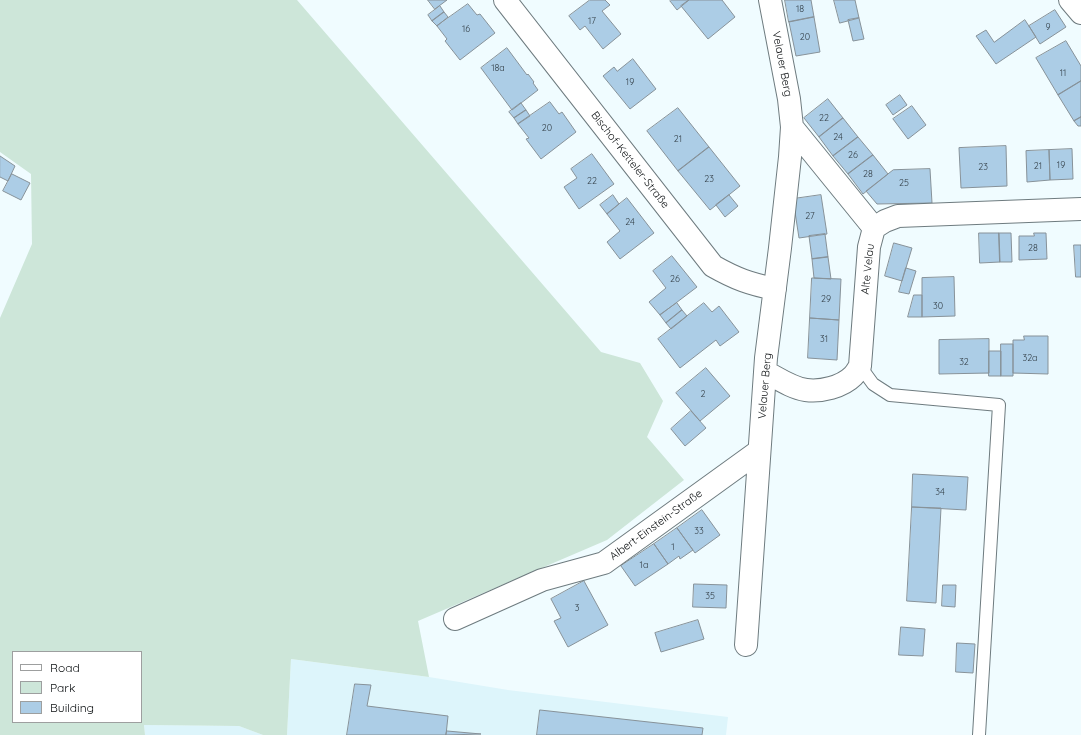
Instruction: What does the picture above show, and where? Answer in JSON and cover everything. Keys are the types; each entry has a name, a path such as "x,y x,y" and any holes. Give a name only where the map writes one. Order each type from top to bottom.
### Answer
{"street":[{"name":"Bischof-Ketteler-Straße","path":"505,0 713,266 752,285 775,289"},
{"name":"Velauer Berg","path":"746,645 766,358 790,157 792,127 789,99 770,0"},
{"path":"1070,0 1081,13"},
{"path":"792,127 874,228"},
{"name":"Alte Velau","path":"860,366 869,247 874,228 885,221 898,216 1081,210"},
{"path":"766,372 790,385 806,390 820,390 838,385 852,376 860,366"},
{"name":"Albert-Einstein-Straße","path":"455,618 542,580 604,562 759,451"}],"lane":[{"path":"860,366 873,384 890,395 998,405 980,735"}],"shaded area":[{"path":"291,659 429,677 508,690 728,717 726,735 287,735"},
{"path":"144,725 239,726 263,735 145,735"}],"green space":[{"path":"0,0 297,0 601,352 640,363 663,401 647,437 684,480 607,540 418,621 429,677 291,659 287,735 263,735 239,726 144,725 145,735 0,735 0,318 32,244 31,174 0,152"}],"building":[{"path":"428,0 447,0 435,9"},
{"path":"590,0 605,0 610,5 602,11 621,34 603,49 585,26 580,30 569,16"},
{"path":"689,0 677,10 670,1"},
{"path":"689,0 722,0 735,17 708,39 681,6"},
{"path":"785,0 811,0 814,17 789,22"},
{"path":"834,0 855,0 859,18 840,23"},
{"path":"468,4 477,15 480,14 495,33 460,60 445,41 447,39 437,26"},
{"path":"440,6 444,12 432,21 428,15"},
{"path":"1055,10 1066,27 1040,44 1029,26"},
{"path":"444,12 448,17 437,26 432,21"},
{"path":"814,17 820,52 796,56 789,22"},
{"path":"859,18 864,39 853,41 848,20"},
{"path":"1025,20 1036,37 996,64 976,36 986,30 994,42"},
{"path":"1066,41 1081,66 1081,81 1058,95 1036,58"},
{"path":"507,48 534,82 533,83 538,90 512,110 481,68"},
{"path":"633,59 656,89 630,109 603,76 614,67 617,71"},
{"path":"1081,81 1081,117 1074,121 1058,95"},
{"path":"900,95 907,105 893,115 886,105"},
{"path":"828,99 843,118 819,137 804,118"},
{"path":"550,102 559,114 562,112 576,132 541,159 526,139 529,138 518,124"},
{"path":"521,103 526,110 514,118 509,112"},
{"path":"912,106 926,125 908,139 893,119"},
{"path":"678,108 709,147 678,171 647,131"},
{"path":"526,110 530,116 518,124 514,118"},
{"path":"1081,117 1081,126 1078,126 1074,121"},
{"path":"843,118 858,137 833,156 819,137"},
{"path":"858,137 873,155 848,174 833,156"},
{"path":"1006,146 1007,186 961,188 959,148"},
{"path":"709,147 740,186 710,210 678,171"},
{"path":"1072,149 1073,179 1050,180 1049,150"},
{"path":"1049,150 1050,180 1027,182 1026,151"},
{"path":"592,154 614,184 579,209 564,187 577,178 571,169"},
{"path":"873,155 888,174 863,194 848,174"},
{"path":"0,156 15,166 8,181 0,177"},
{"path":"930,169 932,203 877,204 866,191 893,170"},
{"path":"12,174 30,183 21,200 3,191"},
{"path":"613,195 619,204 607,214 600,205"},
{"path":"729,195 738,206 725,217 716,205"},
{"path":"821,195 827,234 799,238 793,199"},
{"path":"627,198 654,233 620,259 607,242 620,231 607,214"},
{"path":"979,233 999,233 1000,262 980,263"},
{"path":"999,233 1011,233 1012,262 1000,262"},
{"path":"1034,233 1046,233 1047,259 1019,260 1019,236 1034,236"},
{"path":"825,234 828,257 812,259 809,236"},
{"path":"894,243 912,248 902,281 885,276"},
{"path":"1074,245 1081,245 1081,277 1076,277"},
{"path":"672,256 697,287 660,315 649,302 666,288 653,271"},
{"path":"828,257 831,279 814,278 812,259"},
{"path":"906,268 916,271 909,294 899,292"},
{"path":"954,277 955,316 922,317 922,278"},
{"path":"812,278 841,279 839,320 810,318"},
{"path":"914,295 922,295 922,317 908,317"},
{"path":"677,303 682,310 666,323 660,315"},
{"path":"704,303 712,312 719,306 739,332 720,346 716,340 680,368 658,339"},
{"path":"682,310 687,316 671,329 666,323"},
{"path":"810,318 839,320 837,360 808,358"},
{"path":"1024,336 1048,336 1048,374 1013,373 1013,340 1024,340"},
{"path":"989,339 989,373 939,374 939,340"},
{"path":"1001,344 1013,344 1013,376 1001,376"},
{"path":"989,351 1001,351 1001,376 989,376"},
{"path":"706,368 730,396 700,421 676,393"},
{"path":"691,411 706,428 685,446 671,429"},
{"path":"913,474 968,477 966,510 912,507"},
{"path":"912,507 941,508 936,603 907,601"},
{"path":"702,510 720,535 695,553 677,528"},
{"path":"677,528 693,550 680,559 679,556 668,564 654,544"},
{"path":"654,544 668,564 635,586 621,566"},
{"path":"584,581 608,625 568,647 554,621 561,618 551,599"},
{"path":"694,584 727,585 726,608 693,607"},
{"path":"943,585 956,585 955,607 942,606"},
{"path":"698,620 704,639 661,652 655,633"},
{"path":"901,627 925,629 923,656 899,655"},
{"path":"957,643 975,644 973,673 956,672"},
{"path":"355,684 371,685 367,706 448,716 446,735 347,735"},
{"path":"540,710 703,728 702,735 537,735"},
{"path":"447,731 481,734 446,735"}]}
